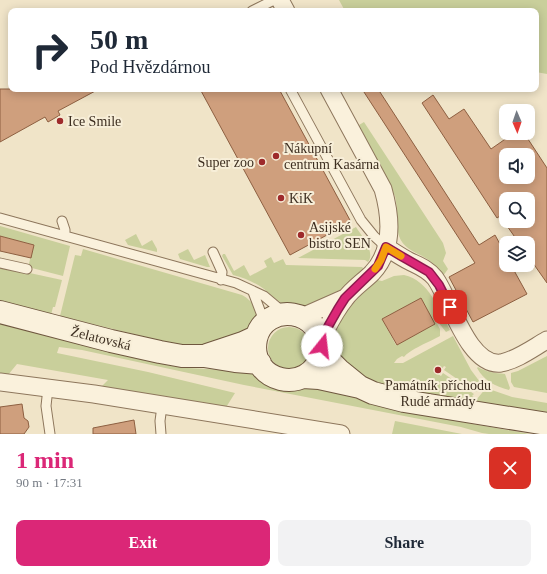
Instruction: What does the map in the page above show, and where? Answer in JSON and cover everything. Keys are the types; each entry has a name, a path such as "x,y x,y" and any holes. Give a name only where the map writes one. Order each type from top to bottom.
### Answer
{"main road":[{"name":"Želatovská","path":"0,312 111,342 174,354 204,356 219,360 260,363"},
{"name":"Želatovská","path":"204,356 243,343 260,332 272,319 282,314 295,315"},
{"path":"295,315 314,326 321,346 338,370 360,387"},
{"path":"260,332 256,355 260,363 269,374 278,379 294,380 310,373 316,367 321,346"},
{"path":"303,377 319,378 360,387 373,393 404,401 547,424"}],"street":[{"path":"321,346 345,298 378,266 389,235 388,206 383,188 331,92"},
{"path":"386,247 423,267 434,277 469,343 483,358 490,362 502,362 519,356 547,340"},
{"path":"295,315 345,298"},
{"path":"0,382 162,406 269,427 341,434"}],"lane":[{"path":"258,8 274,0"},
{"path":"292,92 362,220 374,236 386,247"},
{"path":"4,216 65,236 117,246 170,265 243,286 264,296 277,308 295,315"},
{"path":"62,221 65,236"},
{"path":"212,252 222,272 221,280"},
{"path":"168,256 170,265"},
{"path":"0,263 27,269"},
{"path":"253,292 261,313 260,332"},
{"path":"48,388 46,406 50,434"},
{"path":"161,434 160,421 162,406"}],"green space":[{"path":"339,0 547,0 547,74 539,73 539,8 343,8"},
{"path":"364,122 443,243 446,253 443,261 448,269 443,276 430,261 408,248 401,241 398,232 395,196 359,125"},
{"path":"0,226 70,246 63,276 28,267 34,245 0,236"},
{"path":"356,227 369,249 370,258 368,262 365,260 298,258"},
{"path":"136,234 142,246 152,240 157,252 128,245 125,240"},
{"path":"83,249 242,295 248,299 255,308 257,312 257,319 251,331 198,346 178,345 60,316 75,255 81,256"},
{"path":"188,249 194,260 205,255 210,267 180,259 178,254"},
{"path":"225,254 234,271 244,265 250,276 267,267 264,261 271,257 274,263 283,259 286,265 362,267 364,269 338,292 328,298 307,306 295,306 281,303 257,284 233,275 222,256"},
{"path":"2,267 62,280 55,307 53,307 51,315 0,301 0,268"},
{"path":"404,275 413,278 427,289 450,330 446,332 438,322 436,322 440,329 440,336 415,349 404,357 402,356 394,363 403,363 453,336 471,370 480,382 480,386 476,392 444,370 446,367 444,366 438,374 441,376 443,373 474,394 472,396 477,399 486,388 512,397 547,403 547,412 487,405 390,388 359,376 332,348 336,329 347,310 377,280 382,281 394,276","holes":["421,298 435,324 396,345 382,319"]},
{"path":"0,323 171,366 245,371 304,388 311,387 333,391 395,410 530,434 482,433 461,427 244,385 82,350 59,347 57,353 148,372 235,393 225,409 101,387 108,380 17,364 8,375 0,376"},
{"path":"289,327 304,333 310,348 304,363 289,369 274,363 268,348 274,333"},
{"path":"547,356 547,393 514,387 511,382 511,373"},
{"path":"478,367 494,373 505,374 510,388 509,390 499,387 487,380 480,373 477,368"},
{"path":"395,421 462,434 392,434"}],"building":[{"path":"0,89 8,89 8,92 93,92 58,111 60,115 48,122 45,117 0,142"},
{"name":"Nákupní centrum Kasárna","path":"202,92 281,92 351,222 290,255"},
{"path":"364,92 380,92 479,245 495,235 499,242 499,272 515,272 527,294 473,322 449,277 475,263"},
{"path":"433,95 449,119 464,109 491,149 504,140 529,140 534,148 499,148 499,184 535,184 535,150 547,168 547,283 535,266 535,236 514,236 508,228 535,228 535,192 499,192 499,217 497,218 422,103"},
{"path":"0,236 34,245 31,258 0,251"},
{"path":"421,298 435,324 397,345 382,319"},
{"path":"22,404 24,418 28,421 29,427 24,434 0,434 0,407"},
{"path":"134,420 136,434 93,434 93,428"}],"slow traffic":[{"path":"375,269 378,266 386,247 401,256"}],"place":[{"name":"Ice Smile","path":"60,121"},
{"name":"Nákupní centrum Kasárna","path":"276,156"},
{"name":"Super zoo","path":"262,162"},
{"name":"KiK","path":"281,198"},
{"name":"Asijské bistro SEN","path":"301,235"},
{"name":"Památník příchodu Rudé armády","path":"438,370"}],"route":[{"path":"322,346 321,339 345,298 370,276 378,266 386,247 423,267 429,272 439,285 450,307"}]}
